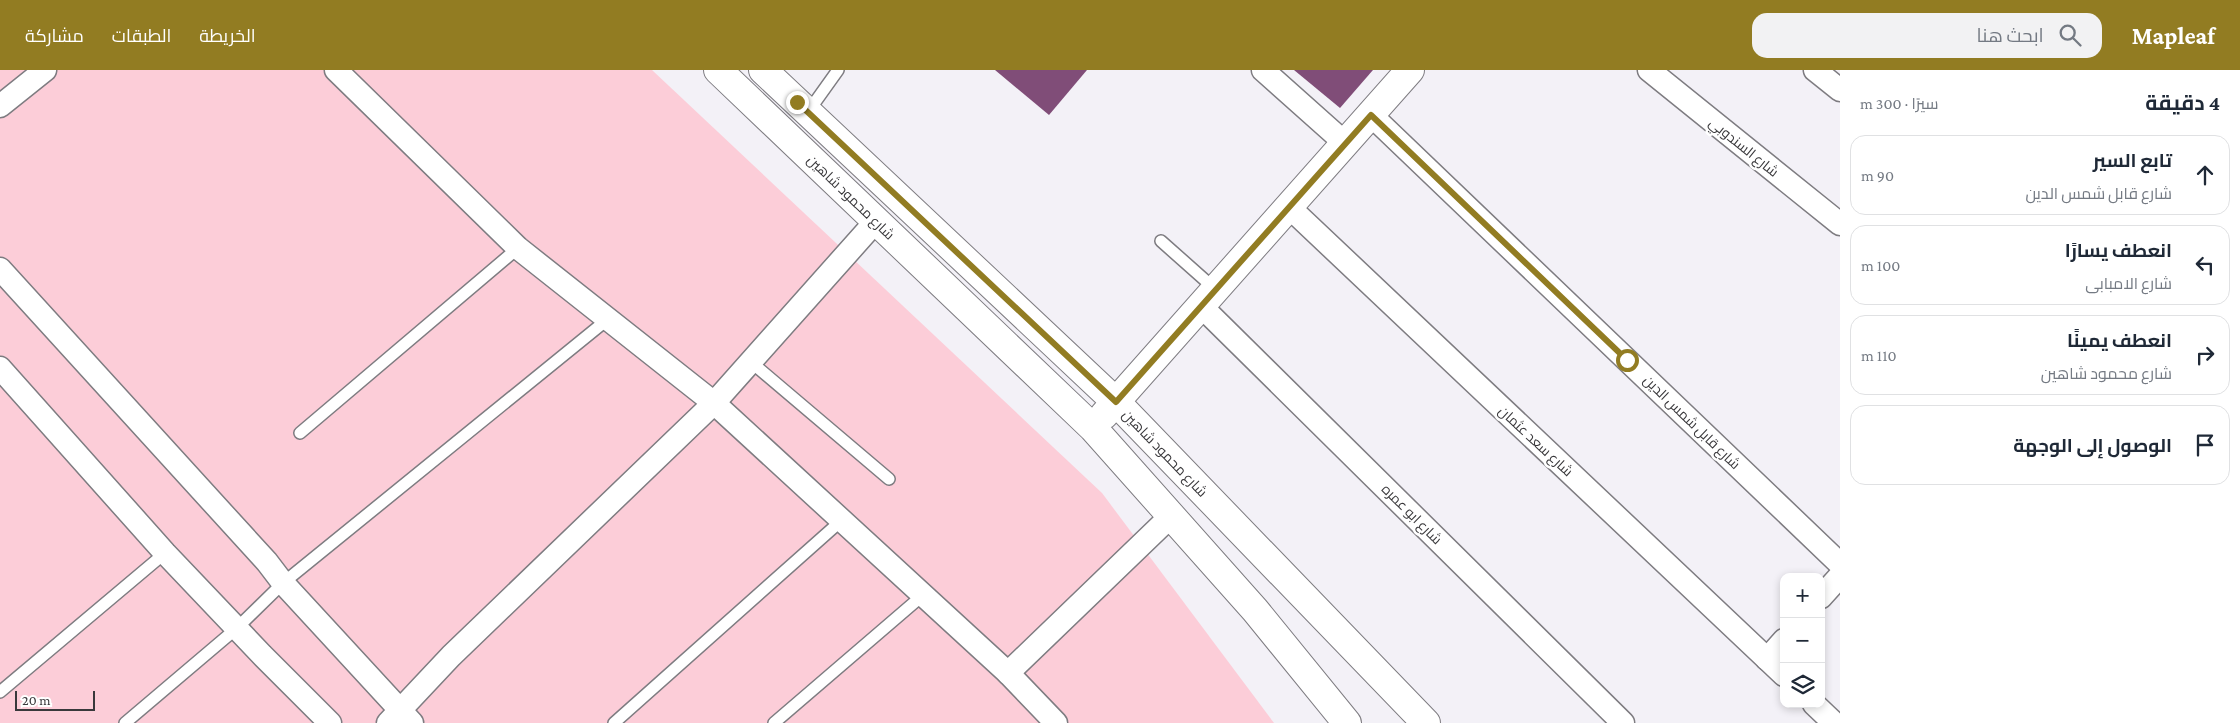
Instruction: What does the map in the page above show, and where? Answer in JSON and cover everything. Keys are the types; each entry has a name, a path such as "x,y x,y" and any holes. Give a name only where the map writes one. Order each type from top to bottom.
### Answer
{"main road":[{"name":"شارع محمود شاهين","path":"718,70 1092,428 1298,660 1347,723"},
{"name":"شارع محمود شاهين","path":"763,70 1116,402 1426,723"},
{"path":"1092,428 1410,70"}],"street":[{"path":"0,106 45,70"},
{"path":"336,70 518,248 714,403 1008,673 1056,723"},
{"path":"1263,70 1346,144"},
{"name":"شارع السندوبي","path":"1649,70 1840,224"},
{"path":"1814,70 1840,90"},
{"name":"شارع قابل شمس الدين","path":"1371,115 1840,564"},
{"name":"شارع سعد عثمان","path":"1289,207 1780,671"},
{"path":"0,269 240,533 400,719 451,656 714,403 876,221"},
{"name":"شارع ابو عمره","path":"1208,297 1623,723"},
{"path":"0,368 165,553 326,722"},
{"path":"1008,673 1171,516"},
{"path":"1825,593 1840,576"},
{"path":"1767,659 1780,644"},
{"path":"1818,708 1834,723"}],"lane":[{"path":"808,112 838,70"},
{"path":"1160,241 1208,297"},
{"path":"300,433 518,248"},
{"path":"125,723 237,628 283,583 608,319"},
{"path":"751,362 889,479"},
{"path":"614,723 842,520"},
{"path":"0,692 165,553"},
{"path":"774,723 924,595"}],"shaded area":[{"path":"0,70 652,70 1102,493 1274,723 0,723"}],"building":[{"path":"995,70 1087,70 1049,115"},
{"path":"1294,70 1373,70 1340,108"}],"route":[{"path":"797,102 1116,402 1371,115 1627,360"}]}
